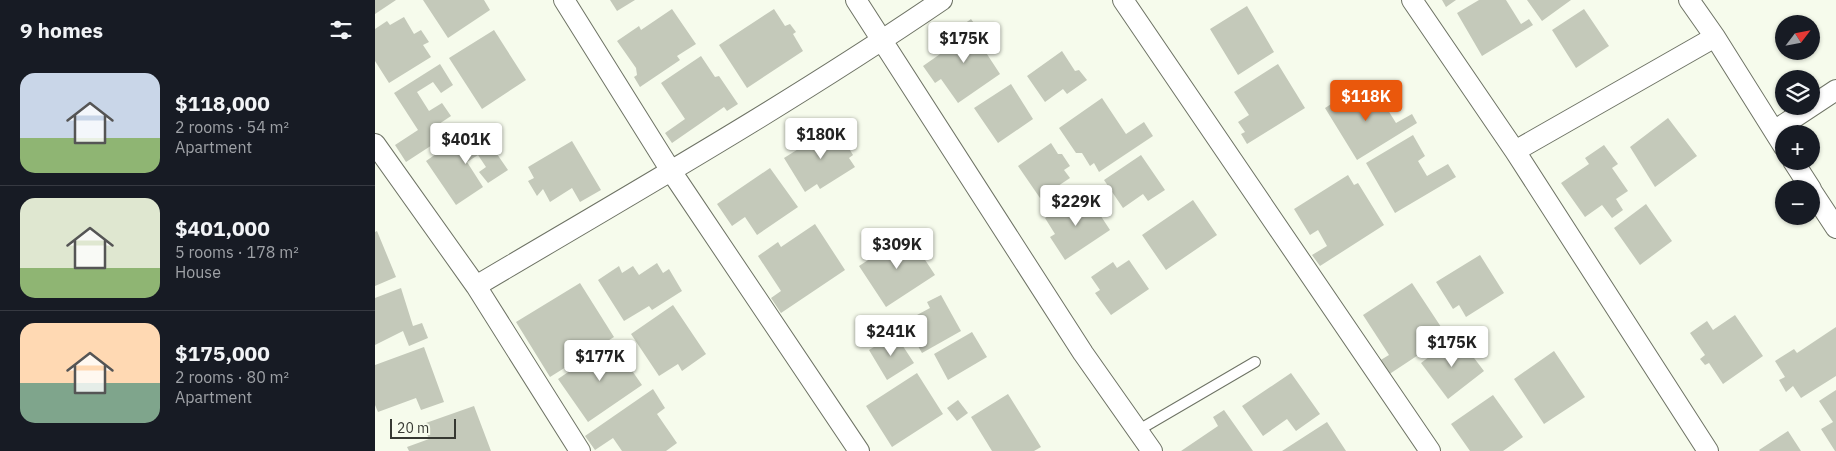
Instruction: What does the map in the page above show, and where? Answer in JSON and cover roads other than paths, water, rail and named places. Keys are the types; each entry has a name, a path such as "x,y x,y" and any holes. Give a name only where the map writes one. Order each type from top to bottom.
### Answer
{"street":[{"path":"564,0 671,171 859,451"},
{"path":"856,0 1083,353 1152,451"},
{"path":"476,286 671,171 883,40 942,0"},
{"path":"1123,0 1431,451"},
{"path":"1412,0 1515,151 1708,451"},
{"path":"1689,0 1715,37 1775,133"},
{"path":"1515,151 1715,37"},
{"path":"1795,125 1836,90"},
{"path":"375,144 476,286 580,451"},
{"path":"1820,203 1836,228"}],"lane":[{"path":"1137,431 1255,362"}]}
